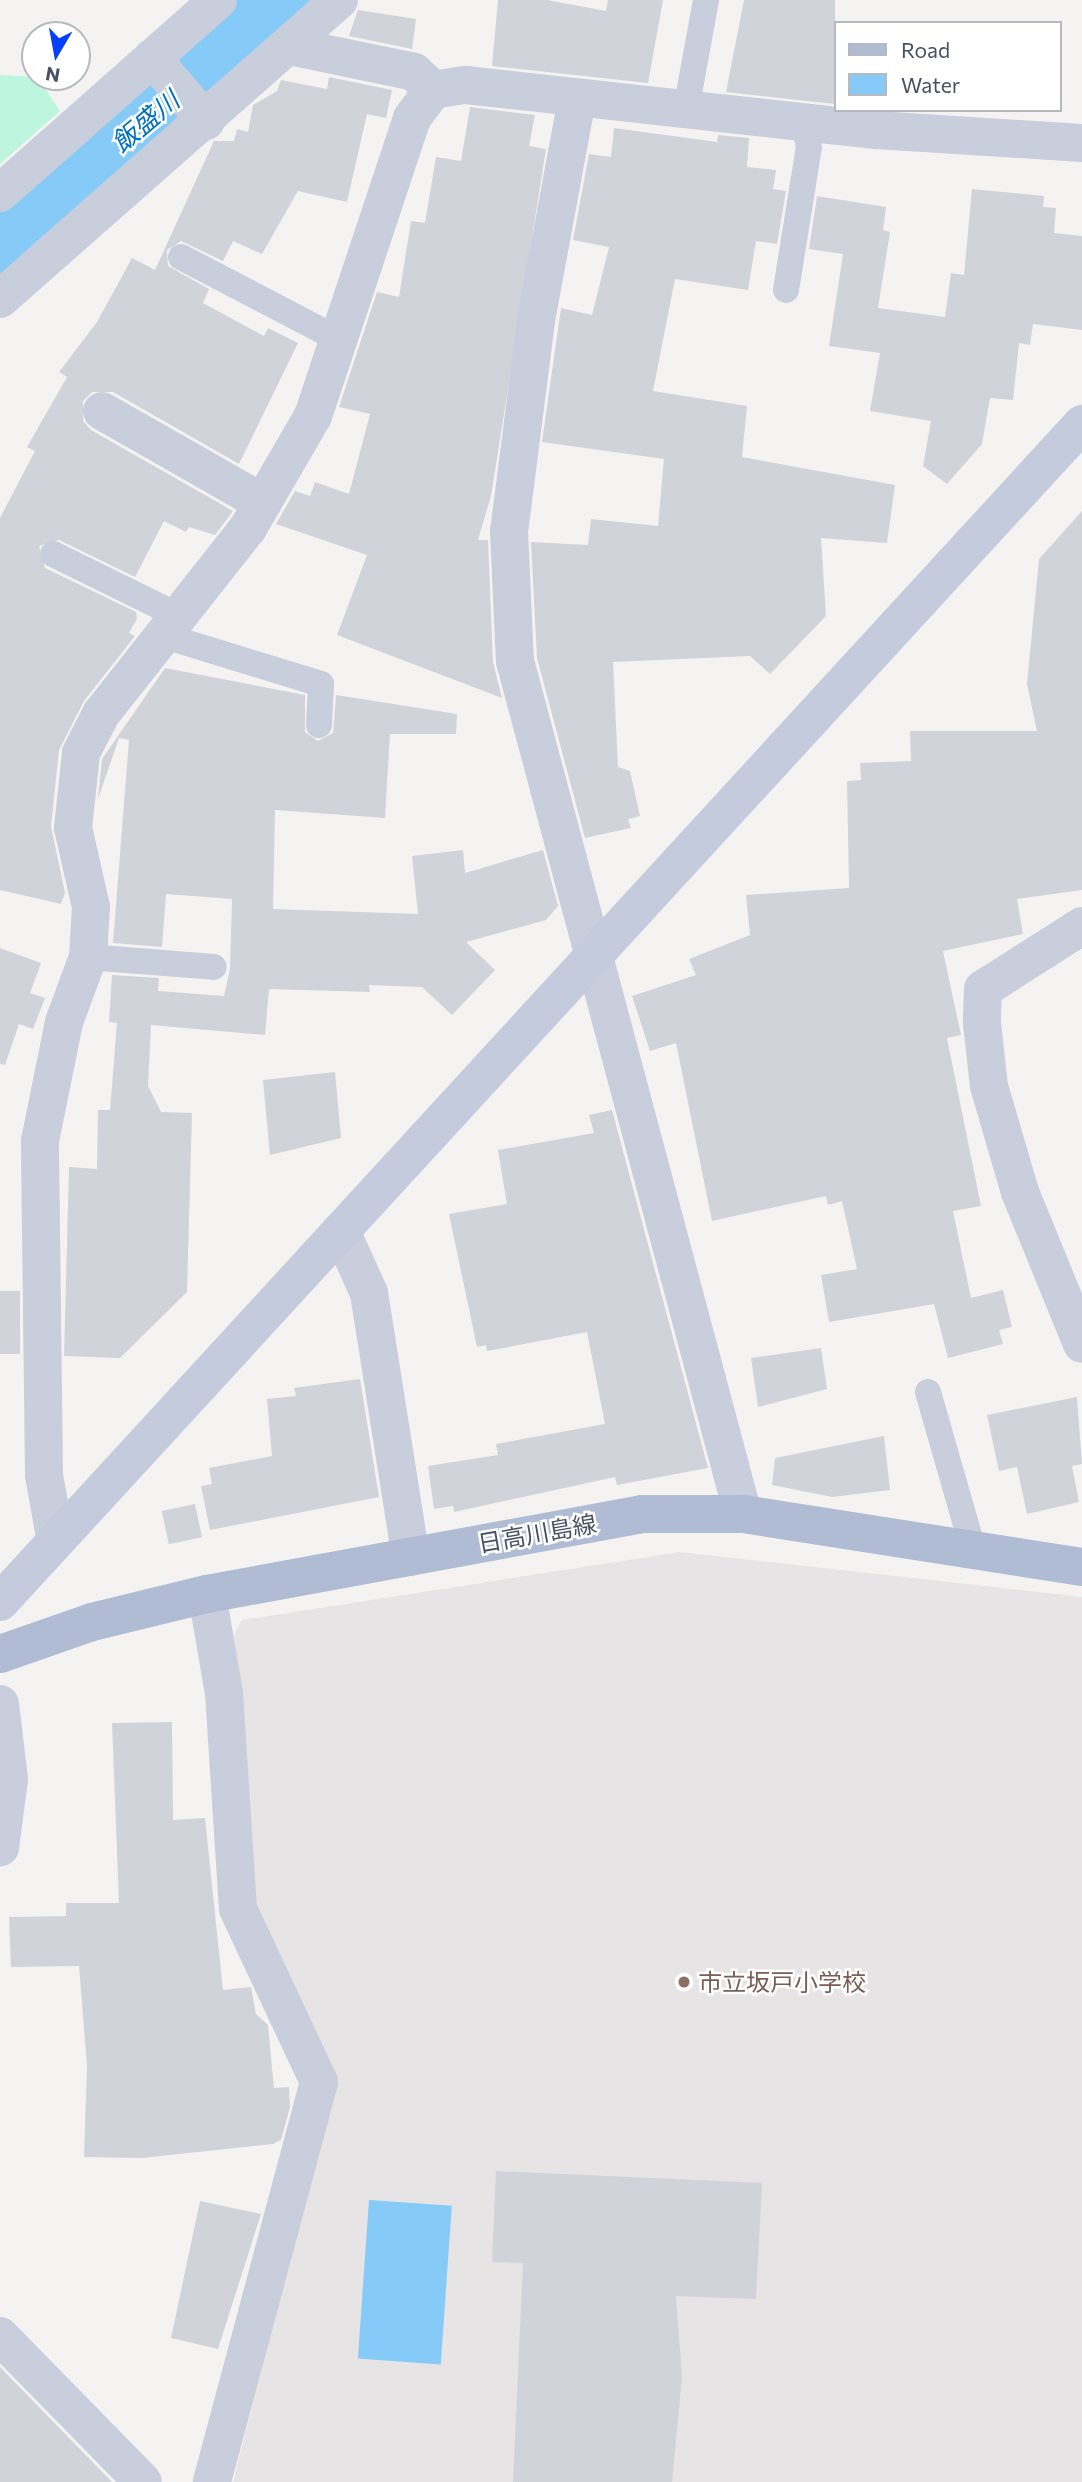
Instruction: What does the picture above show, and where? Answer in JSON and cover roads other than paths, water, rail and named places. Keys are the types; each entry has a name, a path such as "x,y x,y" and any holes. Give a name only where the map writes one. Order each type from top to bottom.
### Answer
{"main road":[{"name":"日高川島線","path":"0,1654 92,1622 207,1594 643,1514 743,1514 1082,1567"}],"street":[{"path":"0,193 156,63 218,0"},
{"path":"0,299 202,116 289,46 339,0"},
{"path":"289,46 414,72 433,90"},
{"path":"156,63 202,116"},
{"path":"55,1537 44,1475 40,1141 64,1022 88,957 91,907 73,828 81,752 101,714 175,627 263,503 313,416 412,118 433,90 466,85 804,123 1082,143"},
{"path":"577,99 536,321 509,531 515,661 743,1514"},
{"path":"102,411 263,503"},
{"path":"0,1602 55,1537 341,1231 1082,424"},
{"path":"1082,926 983,989 982,1023 989,1086 1020,1192 1082,1345"},
{"path":"341,1231 369,1293 411,1557"},
{"path":"207,1594 224,1693 238,1909 319,2082 212,2482"},
{"path":"0,1704 9,1779 0,1847"},
{"path":"0,2336 143,2482"}],"lane":[{"path":"686,110 706,0"},
{"path":"786,290 809,146 804,123"},
{"path":"181,257 340,340"},
{"path":"53,554 175,627 321,684 319,725"},
{"path":"88,957 214,967"},
{"path":"928,1392 973,1549"}],"water":[{"path":"369,2200 452,2206 441,2364 358,2359"}],"waterway":[{"name":"飯盛川","path":"0,241 290,0"}],"place":[{"name":"市立坂戸小学校","path":"684,1982"}]}
